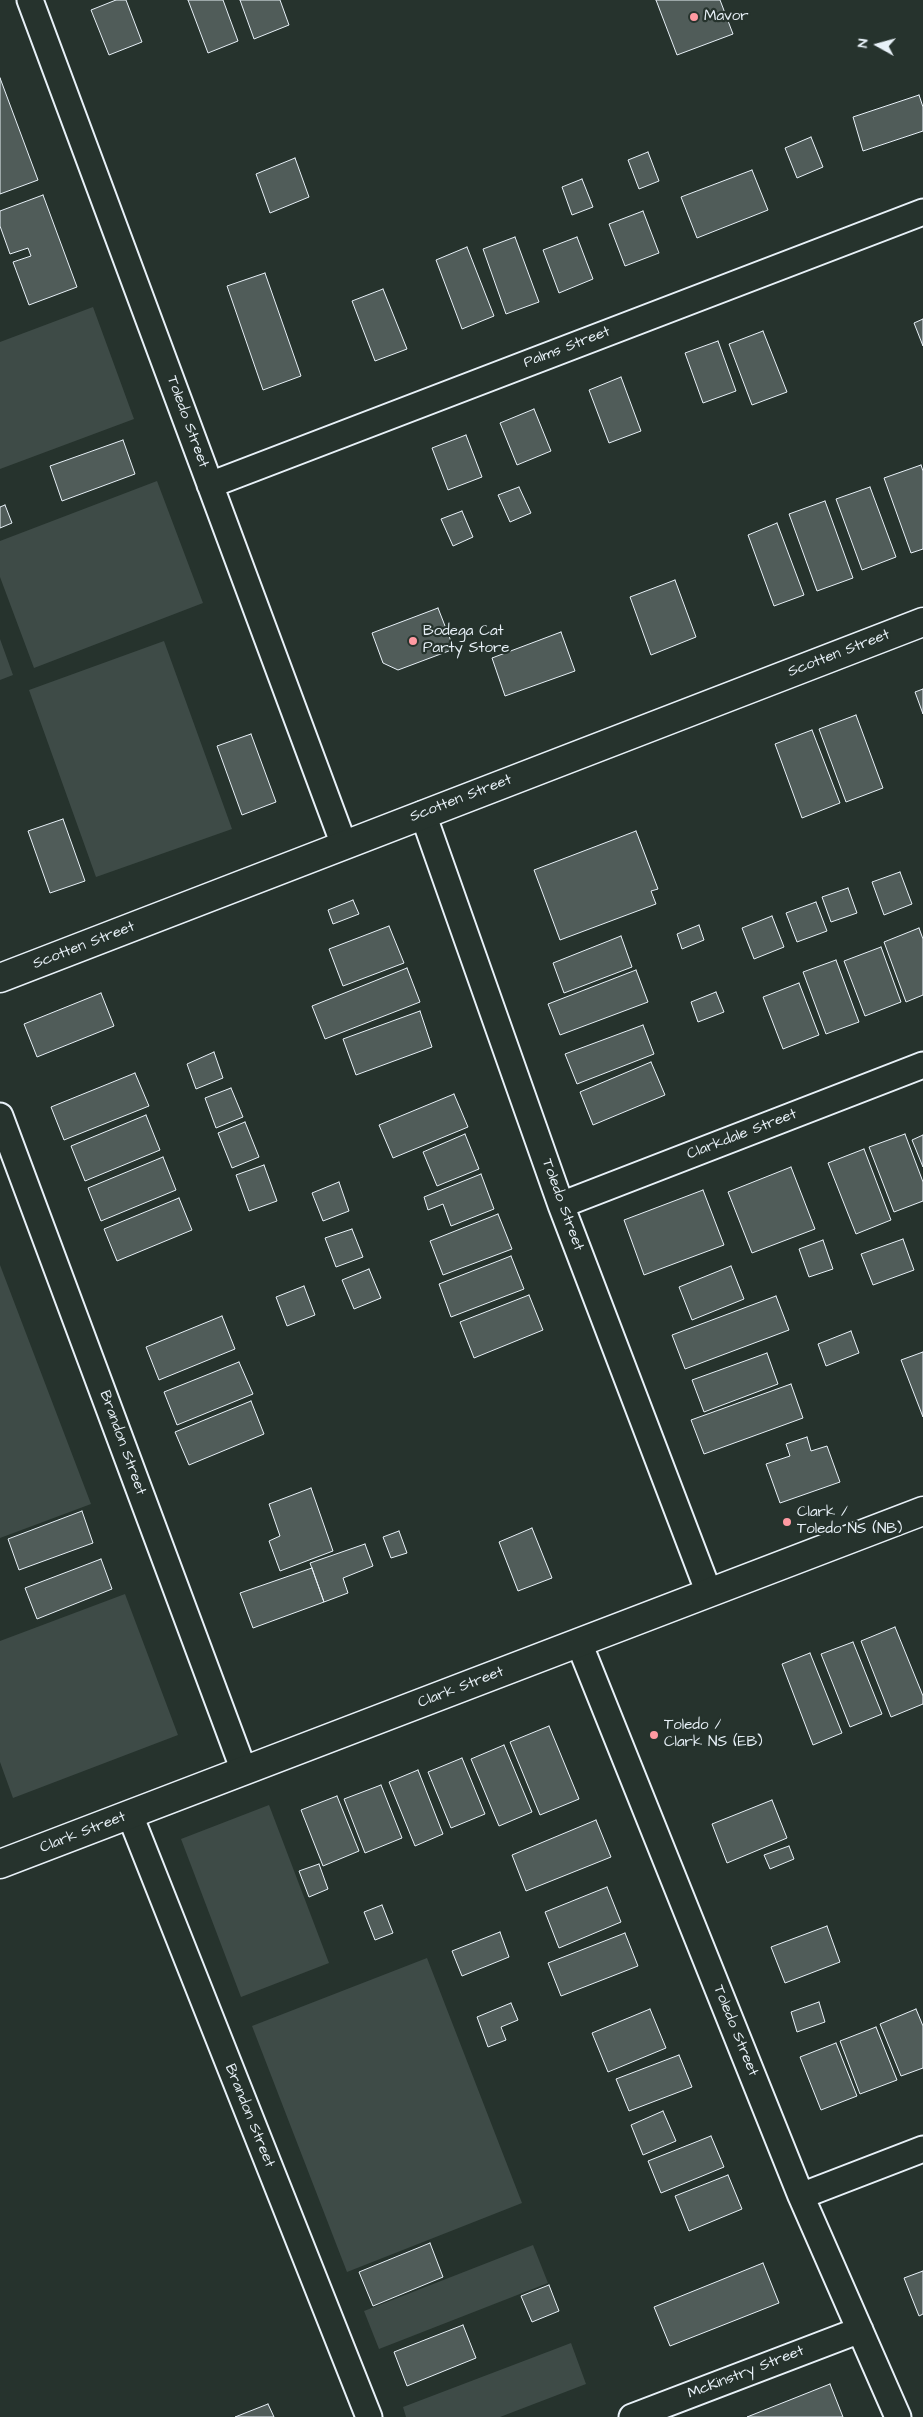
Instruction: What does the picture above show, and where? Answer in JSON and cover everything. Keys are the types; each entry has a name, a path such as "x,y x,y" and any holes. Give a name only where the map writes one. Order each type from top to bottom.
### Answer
{"street":[{"name":"Toledo Street","path":"30,0 344,845"},
{"name":"Palms Street","path":"210,485 923,212"},
{"name":"Scotten Street","path":"0,978 923,622"},
{"name":"Toledo Street","path":"423,814 561,1205 709,1593"},
{"name":"Clarkdale Street","path":"561,1205 923,1065"},
{"name":"Brandon Street","path":"0,1116 244,1770"},
{"name":"Clark Street","path":"0,1864 923,1511"},
{"name":"Toledo Street","path":"579,1643 801,2196 898,2417"},
{"name":"Brandon Street","path":"130,1815 369,2417"},
{"path":"801,2196 923,2149"},
{"name":"McKinstry Street","path":"632,2417 860,2330"}],"shaded area":[{"path":"93,307 134,419 0,469 0,342"},
{"path":"157,481 203,603 34,668 0,577 0,541"},
{"path":"0,639 13,675 0,680"},
{"path":"164,641 232,829 96,877 29,690"},
{"path":"0,1265 91,1504 0,1538"},
{"path":"125,1594 178,1735 13,1798 0,1762 0,1641"},
{"path":"269,1805 329,1963 241,1997 181,1839"},
{"path":"427,1958 522,2203 347,2272 252,2026"},
{"path":"533,2245 548,2283 379,2349 364,2311"},
{"path":"571,2343 586,2384 500,2417 406,2417 403,2407"}],"building":[{"path":"116,0 126,0 142,42 109,55 91,10"},
{"path":"188,0 223,0 238,41 208,53"},
{"path":"240,0 280,0 289,25 254,39"},
{"name":"Mavor","path":"656,0 720,0 733,34 677,55"},
{"path":"0,78 38,180 0,194"},
{"path":"919,95 923,107 923,131 863,151 853,117"},
{"path":"811,137 823,167 797,178 785,148"},
{"path":"648,152 659,181 639,189 628,160"},
{"path":"295,158 309,197 270,213 256,174"},
{"path":"752,170 768,210 697,238 681,197"},
{"path":"582,179 593,207 572,215 562,187"},
{"path":"43,195 77,287 29,305 13,262 31,256 28,248 10,254 0,226 0,211"},
{"path":"643,211 659,253 625,266 609,224"},
{"path":"515,237 539,302 506,314 483,249"},
{"path":"577,237 593,279 559,293 543,250"},
{"path":"467,247 494,316 462,329 436,260"},
{"path":"265,273 301,376 263,390 227,286"},
{"path":"383,289 407,349 375,361 352,301"},
{"path":"923,319 923,346 914,323"},
{"path":"763,331 787,392 752,405 729,344"},
{"path":"718,341 736,391 703,403 685,353"},
{"path":"621,377 641,431 609,443 589,390"},
{"path":"534,409 551,451 517,465 500,423"},
{"path":"466,435 482,477 448,490 432,448"},
{"path":"123,440 135,474 62,501 50,466"},
{"path":"921,465 923,471 923,549 911,553 884,478"},
{"path":"519,487 531,513 510,522 498,495"},
{"path":"870,487 896,557 862,570 836,499"},
{"path":"825,501 853,578 817,591 789,514"},
{"path":"5,505 12,523 0,528 0,507"},
{"path":"462,511 473,537 453,546 441,519"},
{"path":"777,523 804,595 774,606 748,535"},
{"path":"675,580 696,637 651,655 630,597"},
{"name":"Bodega Cat Party Store","path":"438,608 454,649 398,670 383,663 372,633"},
{"path":"561,632 575,671 505,696 492,658"},
{"path":"923,689 923,714 915,692"},
{"path":"856,715 883,788 846,802 819,729"},
{"path":"812,730 840,803 802,818 775,744"},
{"path":"251,734 276,802 242,815 217,746"},
{"path":"63,819 85,881 50,893 28,831"},
{"path":"636,831 658,889 651,891 656,904 560,940 534,870"},
{"path":"900,872 912,904 884,915 872,882"},
{"path":"848,888 857,913 831,922 822,897"},
{"path":"353,900 359,914 333,924 328,910"},
{"path":"816,902 827,931 797,942 786,913"},
{"path":"772,916 784,947 754,959 742,928"},
{"path":"699,925 704,940 682,949 677,934"},
{"path":"389,926 404,963 343,986 329,949"},
{"path":"919,928 923,939 923,995 906,1002 884,942"},
{"path":"621,936 632,967 564,993 553,963"},
{"path":"881,947 901,1002 865,1016 844,961"},
{"path":"836,960 859,1022 826,1034 803,972"},
{"path":"407,968 420,1002 325,1039 312,1006"},
{"path":"636,970 648,1002 560,1035 548,1004"},
{"path":"799,983 819,1035 783,1049 763,997"},
{"path":"716,992 724,1012 698,1022 691,1002"},
{"path":"101,993 114,1026 37,1057 24,1024"},
{"path":"420,1011 432,1047 356,1075 343,1039"},
{"path":"643,1025 654,1054 577,1084 565,1054"},
{"path":"214,1052 223,1078 196,1089 187,1064"},
{"path":"651,1062 665,1095 593,1125 580,1092"},
{"path":"135,1073 149,1106 64,1140 51,1107"},
{"path":"231,1088 243,1117 216,1128 205,1098"},
{"path":"454,1094 468,1127 393,1158 379,1125"},
{"path":"146,1115 160,1150 85,1181 71,1146"},
{"path":"245,1122 259,1157 232,1168 218,1133"},
{"path":"465,1134 479,1169 437,1186 423,1152"},
{"path":"905,1134 923,1182 923,1201 894,1212 869,1147"},
{"path":"923,1135 923,1167 912,1140"},
{"path":"864,1149 891,1220 856,1234 828,1163"},
{"path":"163,1157 176,1190 101,1221 88,1188"},
{"path":"264,1165 277,1201 249,1211 236,1175"},
{"path":"791,1167 815,1229 752,1253 728,1192"},
{"path":"481,1174 494,1209 451,1226 443,1204 428,1210 424,1197"},
{"path":"339,1182 349,1211 323,1221 312,1193"},
{"path":"703,1190 724,1245 644,1275 624,1220"},
{"path":"179,1198 192,1230 117,1261 104,1229"},
{"path":"498,1214 512,1249 443,1275 430,1241"},
{"path":"352,1229 363,1257 336,1267 325,1238"},
{"path":"903,1239 914,1270 873,1285 861,1254"},
{"path":"823,1240 833,1269 809,1277 799,1249"},
{"path":"511,1256 524,1289 451,1317 439,1284"},
{"path":"731,1266 744,1299 692,1320 679,1287"},
{"path":"369,1269 381,1298 354,1309 342,1280"},
{"path":"304,1286 315,1315 287,1326 276,1297"},
{"path":"529,1295 543,1330 474,1358 460,1322"},
{"path":"776,1296 789,1330 685,1369 672,1335"},
{"path":"222,1316 235,1349 159,1380 146,1347"},
{"path":"851,1331 859,1353 826,1366 818,1344"},
{"path":"923,1352 923,1417 901,1360"},
{"path":"767,1353 778,1384 704,1412 692,1380"},
{"path":"239,1362 253,1394 177,1425 164,1392"},
{"path":"791,1384 803,1418 704,1454 691,1420"},
{"path":"251,1401 264,1434 189,1465 175,1432"},
{"path":"807,1437 811,1451 827,1446 840,1482 780,1503 766,1464 790,1456 786,1444"},
{"path":"311,1488 333,1551 280,1571 269,1541 280,1536 269,1504"},
{"path":"82,1511 93,1543 19,1570 8,1539"},
{"path":"532,1528 552,1578 518,1591 499,1542"},
{"path":"399,1531 407,1553 391,1558 383,1537"},
{"path":"365,1544 373,1566 343,1578 348,1593 324,1602 310,1563"},
{"path":"101,1559 112,1589 37,1619 25,1588"},
{"path":"312,1568 324,1602 253,1628 240,1593"},
{"path":"895,1627 923,1696 923,1704 891,1717 861,1641"},
{"path":"853,1642 882,1714 850,1727 821,1654"},
{"path":"810,1653 842,1733 813,1745 782,1664"},
{"path":"549,1726 579,1799 540,1815 510,1742"},
{"path":"504,1745 532,1812 499,1826 471,1759"},
{"path":"462,1758 485,1814 451,1828 428,1772"},
{"path":"418,1770 443,1834 415,1846 389,1782"},
{"path":"381,1785 402,1838 365,1853 344,1799"},
{"path":"337,1796 359,1851 323,1866 301,1810"},
{"path":"772,1800 787,1838 727,1863 712,1824"},
{"path":"596,1820 611,1857 526,1891 512,1855"},
{"path":"789,1846 794,1859 770,1869 764,1855"},
{"path":"319,1864 328,1889 309,1897 299,1871"},
{"path":"607,1887 621,1922 559,1948 545,1912"},
{"path":"382,1905 393,1933 375,1940 364,1912"},
{"path":"827,1926 840,1962 785,1983 771,1947"},
{"path":"500,1932 509,1957 462,1976 452,1951"},
{"path":"625,1933 638,1966 561,1996 548,1963"},
{"path":"819,2002 825,2022 797,2032 791,2012"},
{"path":"511,2003 518,2020 501,2027 506,2040 488,2047 477,2017"},
{"path":"650,2009 666,2048 608,2072 592,2033"},
{"path":"916,2009 923,2026 923,2068 901,2076 880,2024"},
{"path":"876,2027 897,2080 860,2094 840,2041"},
{"path":"836,2043 857,2096 821,2110 800,2057"},
{"path":"679,2055 692,2087 629,2111 616,2079"},
{"path":"663,2111 676,2141 643,2155 631,2125"},
{"path":"711,2136 724,2167 661,2193 648,2161"},
{"path":"728,2175 742,2209 689,2231 675,2196"},
{"path":"430,2243 443,2277 373,2306 359,2272"},
{"path":"763,2263 779,2303 670,2346 654,2307"},
{"path":"923,2271 923,2314 919,2316 904,2278"},
{"path":"549,2285 559,2311 532,2322 521,2296"},
{"path":"463,2325 476,2358 407,2386 394,2352"},
{"path":"830,2384 843,2417 747,2417"},
{"path":"268,2404 274,2417 235,2417"}],"place":[{"name":"Mavor","path":"694,17"},
{"name":"Bodega Cat Party Store","path":"413,641"},
{"name":"Clark / Toledo NS (NB)","path":"787,1522"},
{"name":"Toledo / Clark NS (EB)","path":"654,1735"}]}
